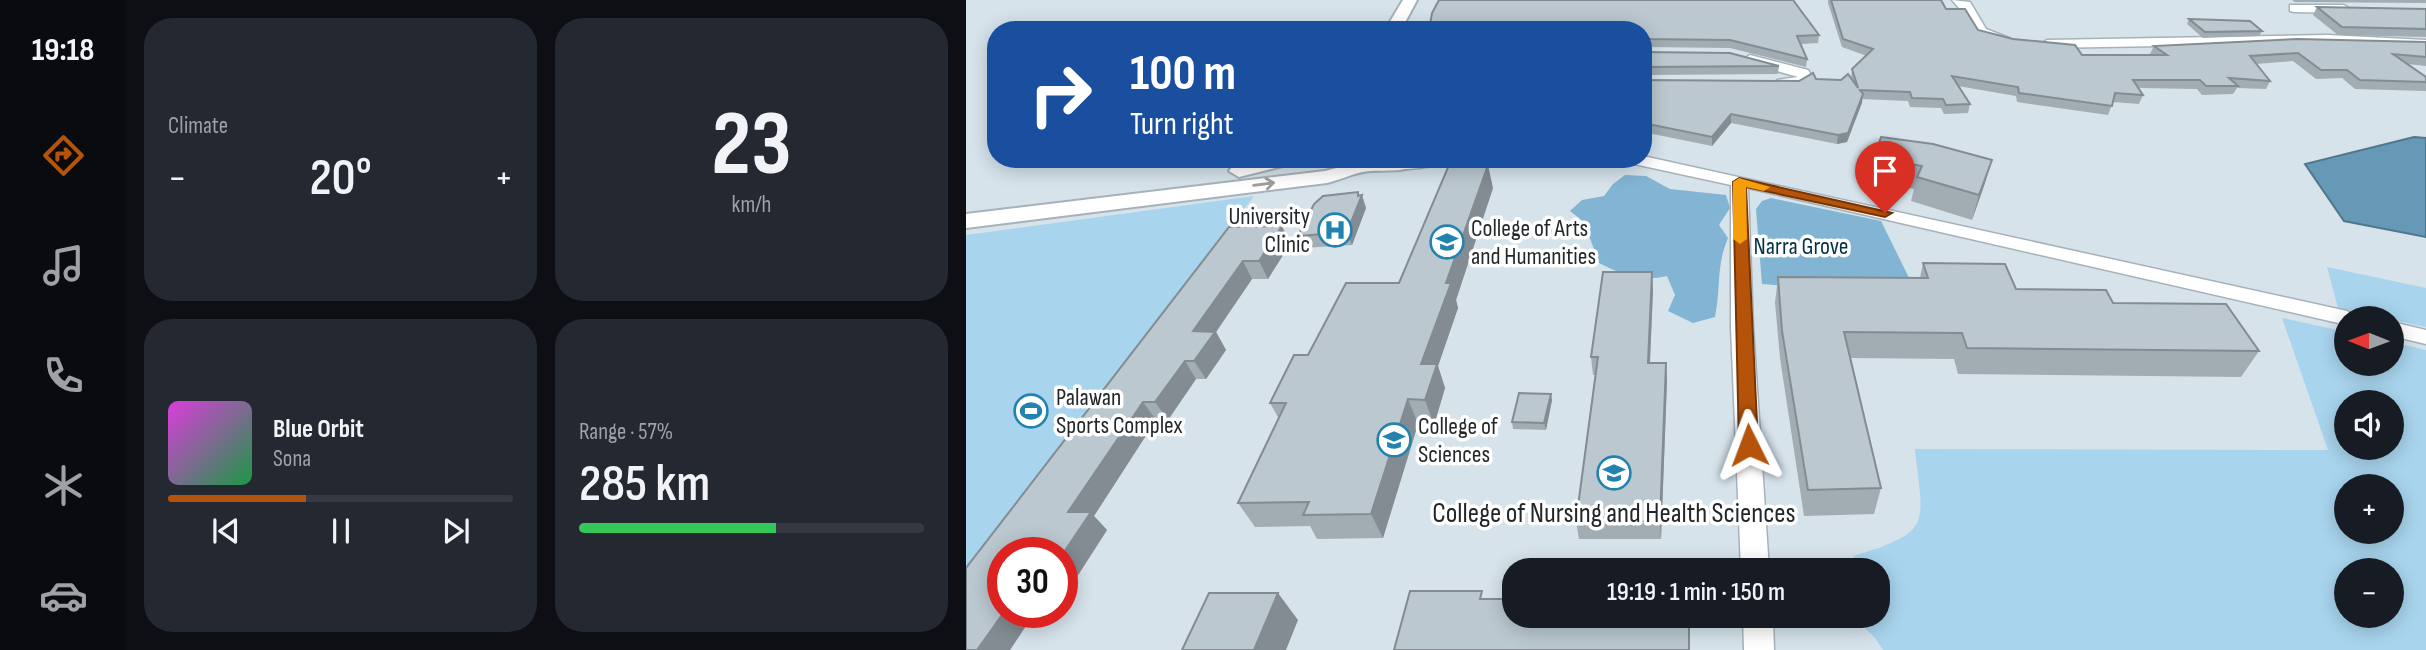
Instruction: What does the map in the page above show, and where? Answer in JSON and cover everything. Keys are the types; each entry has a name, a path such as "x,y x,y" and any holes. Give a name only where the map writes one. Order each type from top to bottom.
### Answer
{"street":[{"path":"1398,21 1410,0"},
{"path":"1958,0 1966,5 1981,32 1991,38 2015,42"},
{"path":"2283,0 2328,39"},
{"path":"2294,8 2360,9"},
{"path":"2034,44 2065,46 2328,39 2426,44"},
{"path":"1730,55 1803,73 1806,78 1798,83 1764,83"},
{"path":"1652,163 2334,315"},
{"path":"966,206 1177,181 1243,168"},
{"path":"966,221 1327,177 1356,168"},
{"path":"1739,182 1742,327 1754,558"},
{"path":"2404,332 2426,337"},
{"path":"1758,628 1759,650"}],"shaded area":[{"path":"2414,137 2426,138 2426,237 2344,221 2305,164"},
{"name":"Palawan Sports Complex","path":"1254,196 1003,537 987,537 987,559 966,588 966,235"},
{"path":"2327,267 2426,288 2426,327 2404,322 2404,306 2337,306"},
{"path":"2282,318 2334,329 2334,376 2404,376 2404,345 2426,350 2426,650 1883,650 1865,628 1890,628 1890,558 1853,558 1898,540 1918,522 1920,495 1915,449 2328,450"}],"green space":[{"path":"1625,175 1646,176 1670,189 1726,195 1730,208 1719,225 1728,238 1720,267 1715,317 1693,323 1668,311 1675,295 1667,276 1632,276 1599,263 1584,222 1570,211 1582,200 1604,196 1613,184"},
{"name":"Narra Grove","path":"1771,198 1881,221 1918,296 1762,284 1756,209 1762,201"}],"building":[{"path":"1439,0 1793,0 1819,35 1797,36 1807,59 1730,40 1652,39 1652,21 1431,21"},
{"path":"1831,0 1941,0 1946,9 1965,9 1978,30 2013,39 2075,45 2082,55 2167,55 2154,46 2297,39 2426,42 2426,57 2393,54 2426,77 2426,82 2360,80 2347,70 2321,70 2298,53 2250,56 2270,81 2229,78 2238,86 2206,86 2200,80 2133,80 2143,95 2115,93 2112,106 2019,93 2018,87 1952,76 1970,104 1946,105 1943,99 1912,98 1910,92 1860,90 1863,94 1848,133 1838,135 1731,114 1712,137 1652,125 1652,80 1799,81 1813,73 1816,79 1841,80 1848,74 1858,88 1852,69 1873,49 1843,39"},
{"path":"2317,7 2426,9 2426,29 2342,27"},
{"path":"2189,19 2250,21 2262,31 2205,32"},
{"path":"1652,52 1730,53 1779,66 1652,67"},
{"path":"1881,137 1933,144 1992,160 1979,195 1917,177 1922,166 1874,158"},
{"path":"1448,168 1487,168 1446,283 1451,283 1421,364 1437,364 1425,400 1408,399 1371,514 1303,515 1309,502 1238,503 1286,403 1270,403 1294,355 1308,355 1346,283 1399,283"},
{"path":"1358,192 1358,196 1362,195 1347,232 1298,236 1314,204 1323,196"},
{"path":"1282,226 1259,261 1243,261 1193,331 1215,332 1194,361 1185,361 1155,402 1143,402 1068,512 1091,512 1074,537 990,537 1229,227"},
{"path":"1923,263 2005,264 2016,289 2106,290 2113,303 2226,304 2259,351 1967,348 1962,333 1844,332 1881,488 1808,490 1782,331 1778,277 1928,278"},
{"path":"1603,272 1652,272 1648,363 1666,363 1660,521 1576,521 1598,357 1591,357"},
{"path":"1519,393 1551,394 1544,423 1512,422"},
{"path":"987,541 987,628 993,628 977,650 966,650 966,568"},
{"path":"1410,591 1482,591 1480,599 1502,599 1502,628 1689,628 1689,650 1394,650"},
{"path":"1209,593 1278,593 1254,650 1182,650"}],"slow traffic":[{"path":"1740,239 1739,182 1764,187"}],"place":[{"name":"University Clinic","path":"1335,230"},
{"name":"College of Arts and Humanities","path":"1447,242"},
{"name":"Palawan Sports Complex","path":"1031,411"},
{"name":"College of Sciences","path":"1394,440"},
{"name":"College of Nursing and Health Sciences","path":"1614,473"}],"route":[{"path":"1749,445 1742,327 1739,182 1885,213"}]}
